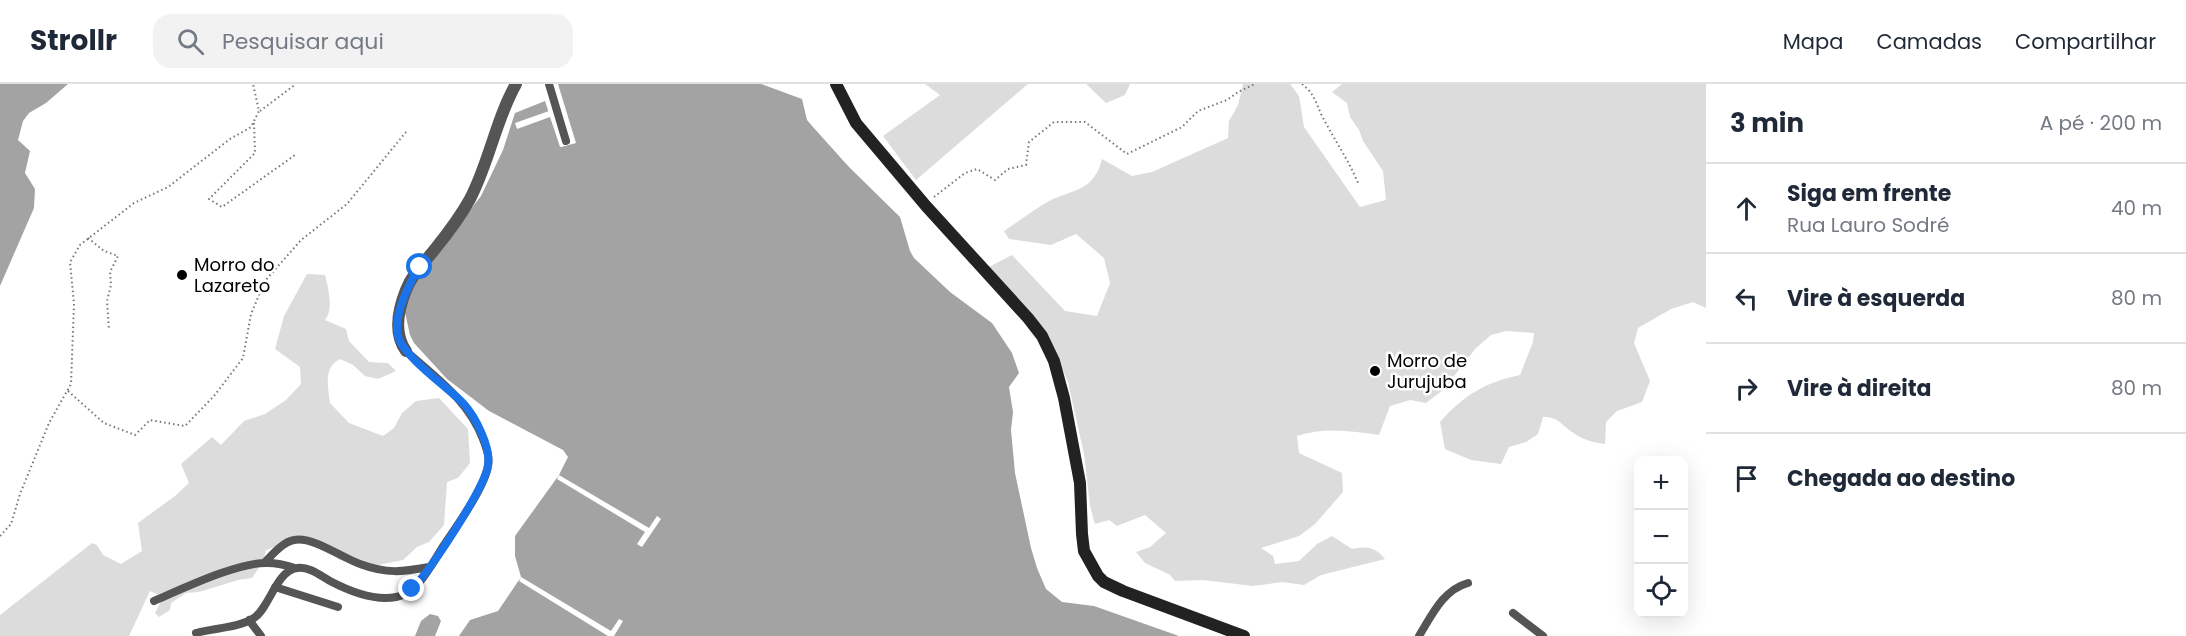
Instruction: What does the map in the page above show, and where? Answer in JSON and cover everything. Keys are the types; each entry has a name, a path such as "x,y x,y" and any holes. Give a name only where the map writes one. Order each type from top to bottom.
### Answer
{"street":[{"path":"406,351 398,336 397,328 405,291 411,279 449,232 470,199 516,84"},
{"path":"836,84 856,123 926,206 1028,318 1048,347 1064,398 1076,459 1084,551 1098,576 1104,582 1123,591 1244,636"}],"lane":[{"path":"549,84 566,141"},
{"path":"154,601 195,583 252,564 265,562 306,568 336,584 381,598 403,595 417,584 479,488 487,472 489,459 480,431 470,412 406,351"},
{"path":"265,562 283,545 293,540 305,539 360,564 397,573 429,567"},
{"path":"196,633 249,620 262,610 287,572 295,568"},
{"path":"1419,636 1448,593 1457,586 1468,583"},
{"path":"275,587 338,607"},
{"path":"1514,613 1543,636"},
{"path":"249,620 261,636"}],"path":[{"path":"253,84 257,113 254,123 255,153 208,199 222,207 295,155"},
{"path":"257,113 296,84"},
{"path":"926,206 965,173 976,169 995,180 1008,169 1026,165 1029,142 1054,122 1085,122 1127,154 1182,127 1198,111 1227,100 1255,84"},
{"path":"1302,84 1312,92 1322,116 1350,163 1358,183"},
{"path":"0,536 11,524 20,494 49,423 71,384 74,304 70,262 80,245 134,203 168,187 254,123"},
{"path":"68,391 104,423 135,435 150,420 185,426 214,396 243,358 251,314 265,281 301,240 347,204 406,132"},
{"path":"88,238 105,251 118,256 110,272 111,285 107,301 109,330"}],"shaded area":[{"path":"0,84 68,84 46,103 29,113 23,121 18,140 30,151 25,173 35,189 34,208 0,286"},
{"path":"558,84 761,84 802,99 807,120 849,167 900,217 914,258 950,292 992,323 1012,353 1019,373 1009,387 1013,412 1011,430 1015,473 1031,548 1046,589 1062,602 1094,606 1179,636 459,636 470,620 498,611 521,577 515,556 515,536 559,475 568,457 563,450 489,411 447,379 414,343 404,308 409,288 481,196 503,150 515,113 545,101 560,147 576,143"},
{"path":"925,84 1028,84 916,180 883,136 940,95"},
{"path":"1086,84 1130,84 1125,95 1106,103"},
{"path":"1243,84 1290,84 1299,96 1304,127 1360,207 1386,200 1383,171 1350,117 1347,103 1332,92 1342,84 1706,84 1706,308 1693,302 1671,309 1638,328 1634,343 1650,381 1642,402 1617,411 1606,422 1605,444 1584,439 1556,420 1543,417 1538,434 1526,442 1509,447 1501,464 1471,460 1445,449 1440,422 1457,405 1485,386 1520,375 1533,342 1534,333 1506,331 1491,335 1476,348 1443,390 1426,403 1410,400 1390,406 1379,435 1348,431 1317,431 1297,436 1299,453 1342,473 1343,492 1315,524 1299,536 1261,548 1273,556 1275,564 1299,561 1317,544 1332,536 1352,549 1374,550 1385,559 1321,575 1304,585 1282,582 1253,586 1203,580 1175,581 1170,575 1145,563 1136,552 1150,547 1166,533 1145,515 1117,526 1109,520 1095,524 1090,506 1084,454 1068,382 1049,340 987,268 1012,255 1065,311 1097,316 1110,283 1104,258 1076,234 1051,245 1009,239 1004,231 1045,203 1089,183 1099,169 1102,159 1132,176 1152,172 1228,138 1229,121 1238,105"},
{"path":"307,274 325,275 330,304 325,320 346,329 349,341 369,362 388,363 396,371 378,379 365,376 353,365 340,359 331,367 328,378 330,403 349,423 383,436 394,428 402,413 416,401 439,398 468,429 470,463 458,478 447,482 444,525 429,542 417,547 403,560 378,565 339,560 326,549 291,541 266,550 263,562 252,578 199,592 186,593 171,603 170,610 159,617 155,613 163,597 150,591 129,636 0,636 0,615 92,543 97,545 103,555 121,564 142,551 138,523 189,483 181,464 212,437 221,445 244,421 265,414 286,400 301,384 300,367 275,349 284,316"},
{"path":"430,614 438,616 441,621 435,636 415,636 421,621"}],"pier":[{"path":"555,84 575,143 561,147 550,117 517,129 515,123 549,111 545,98 562,144 572,141"},
{"path":"559,475 649,528 657,516 661,519 642,547 637,544 645,532 557,479"},
{"path":"521,577 611,631 619,619 623,621 614,636 608,636 519,581"}],"place":[{"name":"Morro do Lazareto","path":"182,275"},
{"name":"Morro de Jurujuba","path":"1375,371"}],"route":[{"path":"412,589 453,532 487,472 489,459 480,431 470,412 406,351 398,336 397,328 405,291 420,267"}]}
